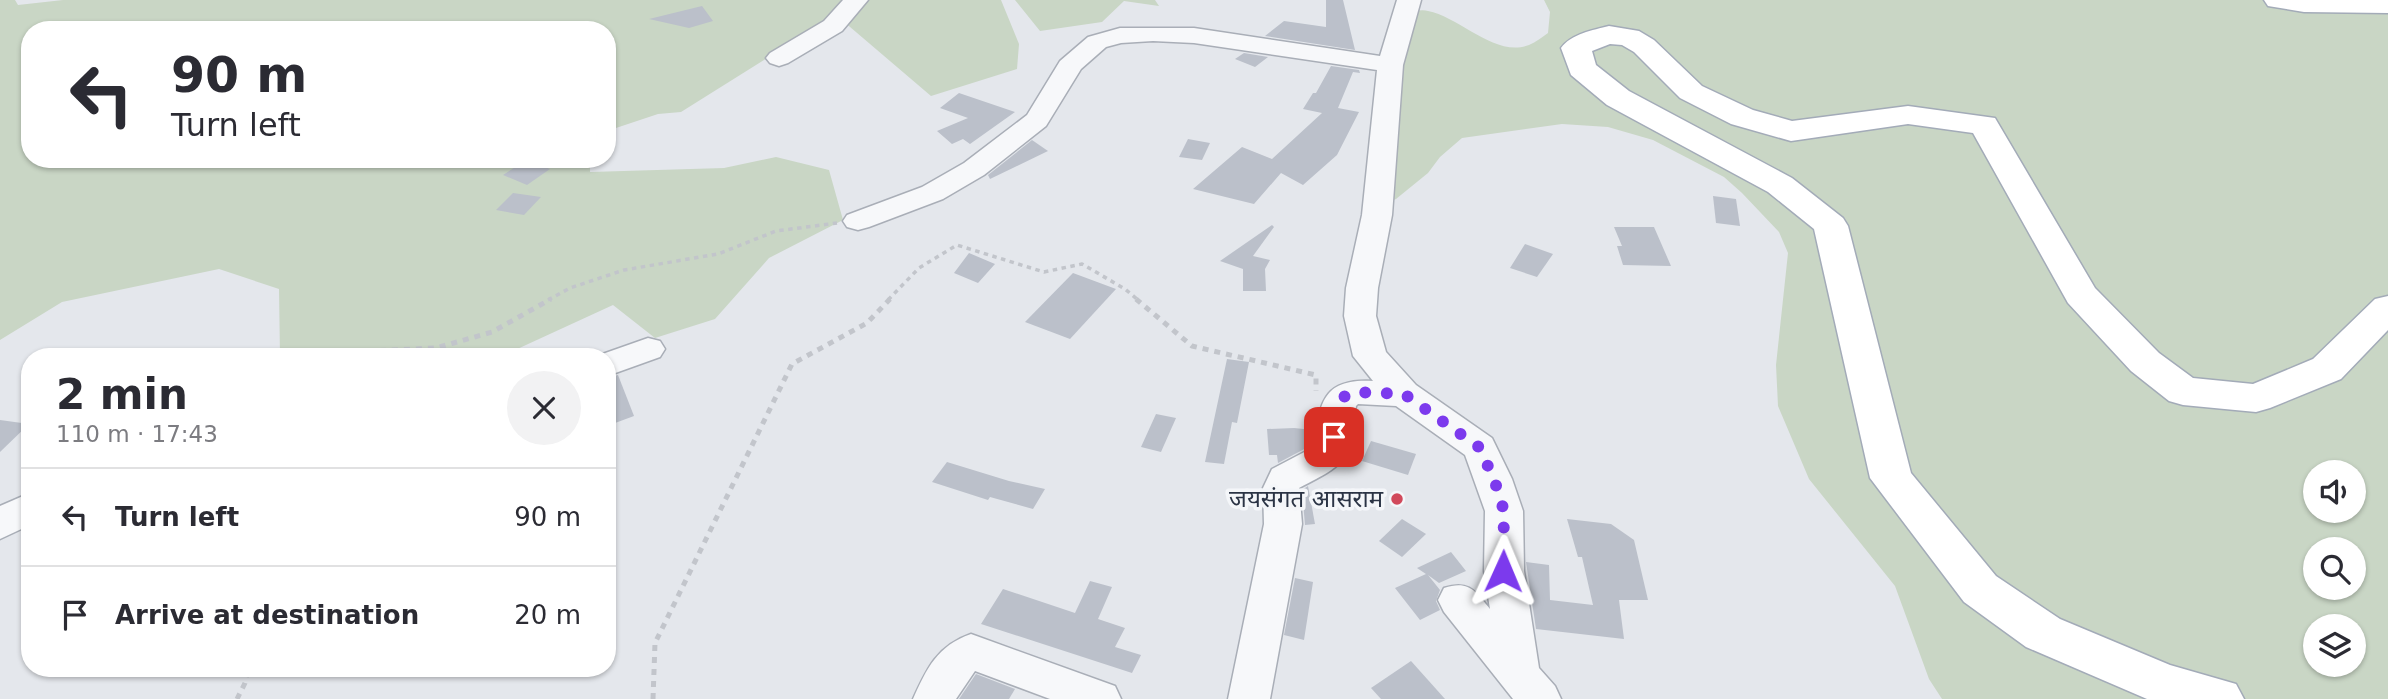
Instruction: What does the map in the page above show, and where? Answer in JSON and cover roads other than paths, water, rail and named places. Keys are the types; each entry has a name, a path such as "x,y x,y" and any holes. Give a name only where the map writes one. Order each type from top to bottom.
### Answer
{"main road":[{"path":"2278,0 2304,4 2388,5"},
{"path":"2219,699 2164,684 2043,633 1980,589 1891,478 1831,226 1817,212 1780,185 1618,98 1582,69 1576,48 1609,35 1629,37 1644,46 1691,92 1742,117 1791,131 1908,115 1984,125 2081,295 2145,362 2183,391 2256,398 2327,369 2388,308"}],"street":[{"path":"779,58 833,26 856,0"},
{"path":"1409,0 1390,65 1377,215 1362,288 1360,316 1370,356 1404,394 1479,447 1494,479 1504,511 1503,571 1517,648 1529,685"},
{"path":"858,220 918,199 955,182 986,160 1040,117 1064,71 1074,58 1097,41 1117,34 1144,33 1229,40 1390,65"},
{"path":"616,361 648,349"},
{"path":"1249,699 1283,524 1281,488 1285,479 1329,454 1339,402 1345,396 1356,392 1404,394"},
{"path":"0,524 21,513"},
{"path":"1458,600 1529,685"},
{"path":"934,699 956,662 964,654 971,652 1100,699"}],"place":[{"name":"जयसंगत आसराम","path":"1397,499"}]}
